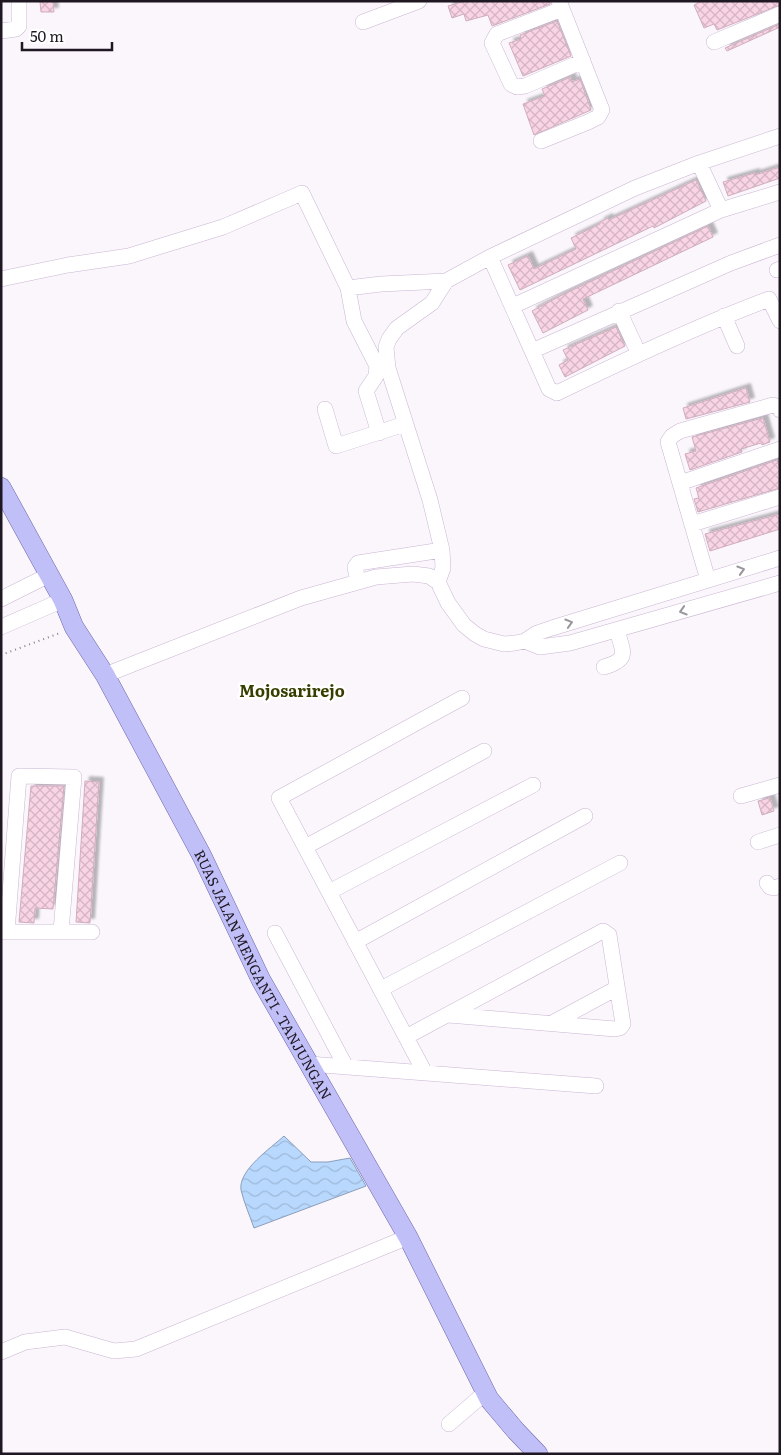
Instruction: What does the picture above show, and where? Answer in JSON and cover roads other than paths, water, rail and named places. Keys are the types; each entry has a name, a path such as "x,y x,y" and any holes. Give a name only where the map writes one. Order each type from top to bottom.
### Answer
{"main road":[{"name":"RUAS JALAN MENGANTI - TANJUNGAN","path":"1,487 63,600 74,627 105,675 202,856 261,980 408,1237 486,1392 516,1431 538,1454"}],"street":[{"path":"1,31 16,29 20,26 19,1"},
{"path":"364,22 419,1"},
{"path":"541,141 598,117 602,110 583,61 560,5 497,34 492,43 511,84 517,87 524,86 583,61"},
{"path":"714,42 780,14"},
{"path":"348,288 446,281 490,257 635,188 699,163 780,136"},
{"path":"699,163 721,210"},
{"path":"513,306 721,210 780,192"},
{"path":"1,279 68,265 129,256 223,227 302,193 348,288 354,321 377,366 376,376 366,391 379,433"},
{"path":"532,351 731,263 780,245"},
{"path":"490,257 549,389 557,393 724,316 769,299 780,320"},
{"path":"438,582 443,568 442,550 430,500 388,368 386,347 389,338 397,328 432,303 446,281"},
{"path":"619,311 639,354"},
{"path":"724,316 737,346"},
{"path":"368,348 386,347"},
{"path":"728,597 715,578 692,524 668,442 672,436 680,432 773,405 780,410"},
{"path":"325,409 336,446 405,424"},
{"path":"680,483 780,449"},
{"path":"692,524 780,497"},
{"path":"358,582 355,567 358,563 442,550"},
{"path":"525,642 544,630 780,558"},
{"path":"105,675 301,598 376,578 413,574 430,576 438,582 448,602 464,625 474,634 484,639 504,644 525,642 540,647 570,643 780,582"},
{"path":"1,599 49,575"},
{"path":"1,627 63,600"},
{"path":"604,667 620,661 622,656 617,630"},
{"path":"425,1073 279,798 462,698"},
{"path":"305,847 484,751"},
{"path":"61,931 74,777 19,776 4,932 92,932"},
{"path":"329,892 533,785"},
{"path":"741,796 780,785"},
{"path":"355,942 585,816"},
{"path":"758,842 780,835"},
{"path":"381,990 620,862"},
{"path":"406,1037 604,931 609,935 623,1024 620,1028 449,1015"},
{"path":"275,933 346,1067"},
{"path":"552,1023 617,988"},
{"path":"309,1064 596,1086"},
{"path":"1,1352 26,1342 65,1337 114,1351 136,1349 408,1237"},
{"path":"450,1424 486,1392"}],"water":[{"path":"284,1136 311,1162 328,1162 350,1158 366,1186 254,1228 242,1195 241,1182 256,1160"}],"district":[{"name":"Mojosarirejo","path":"292,690"}]}
